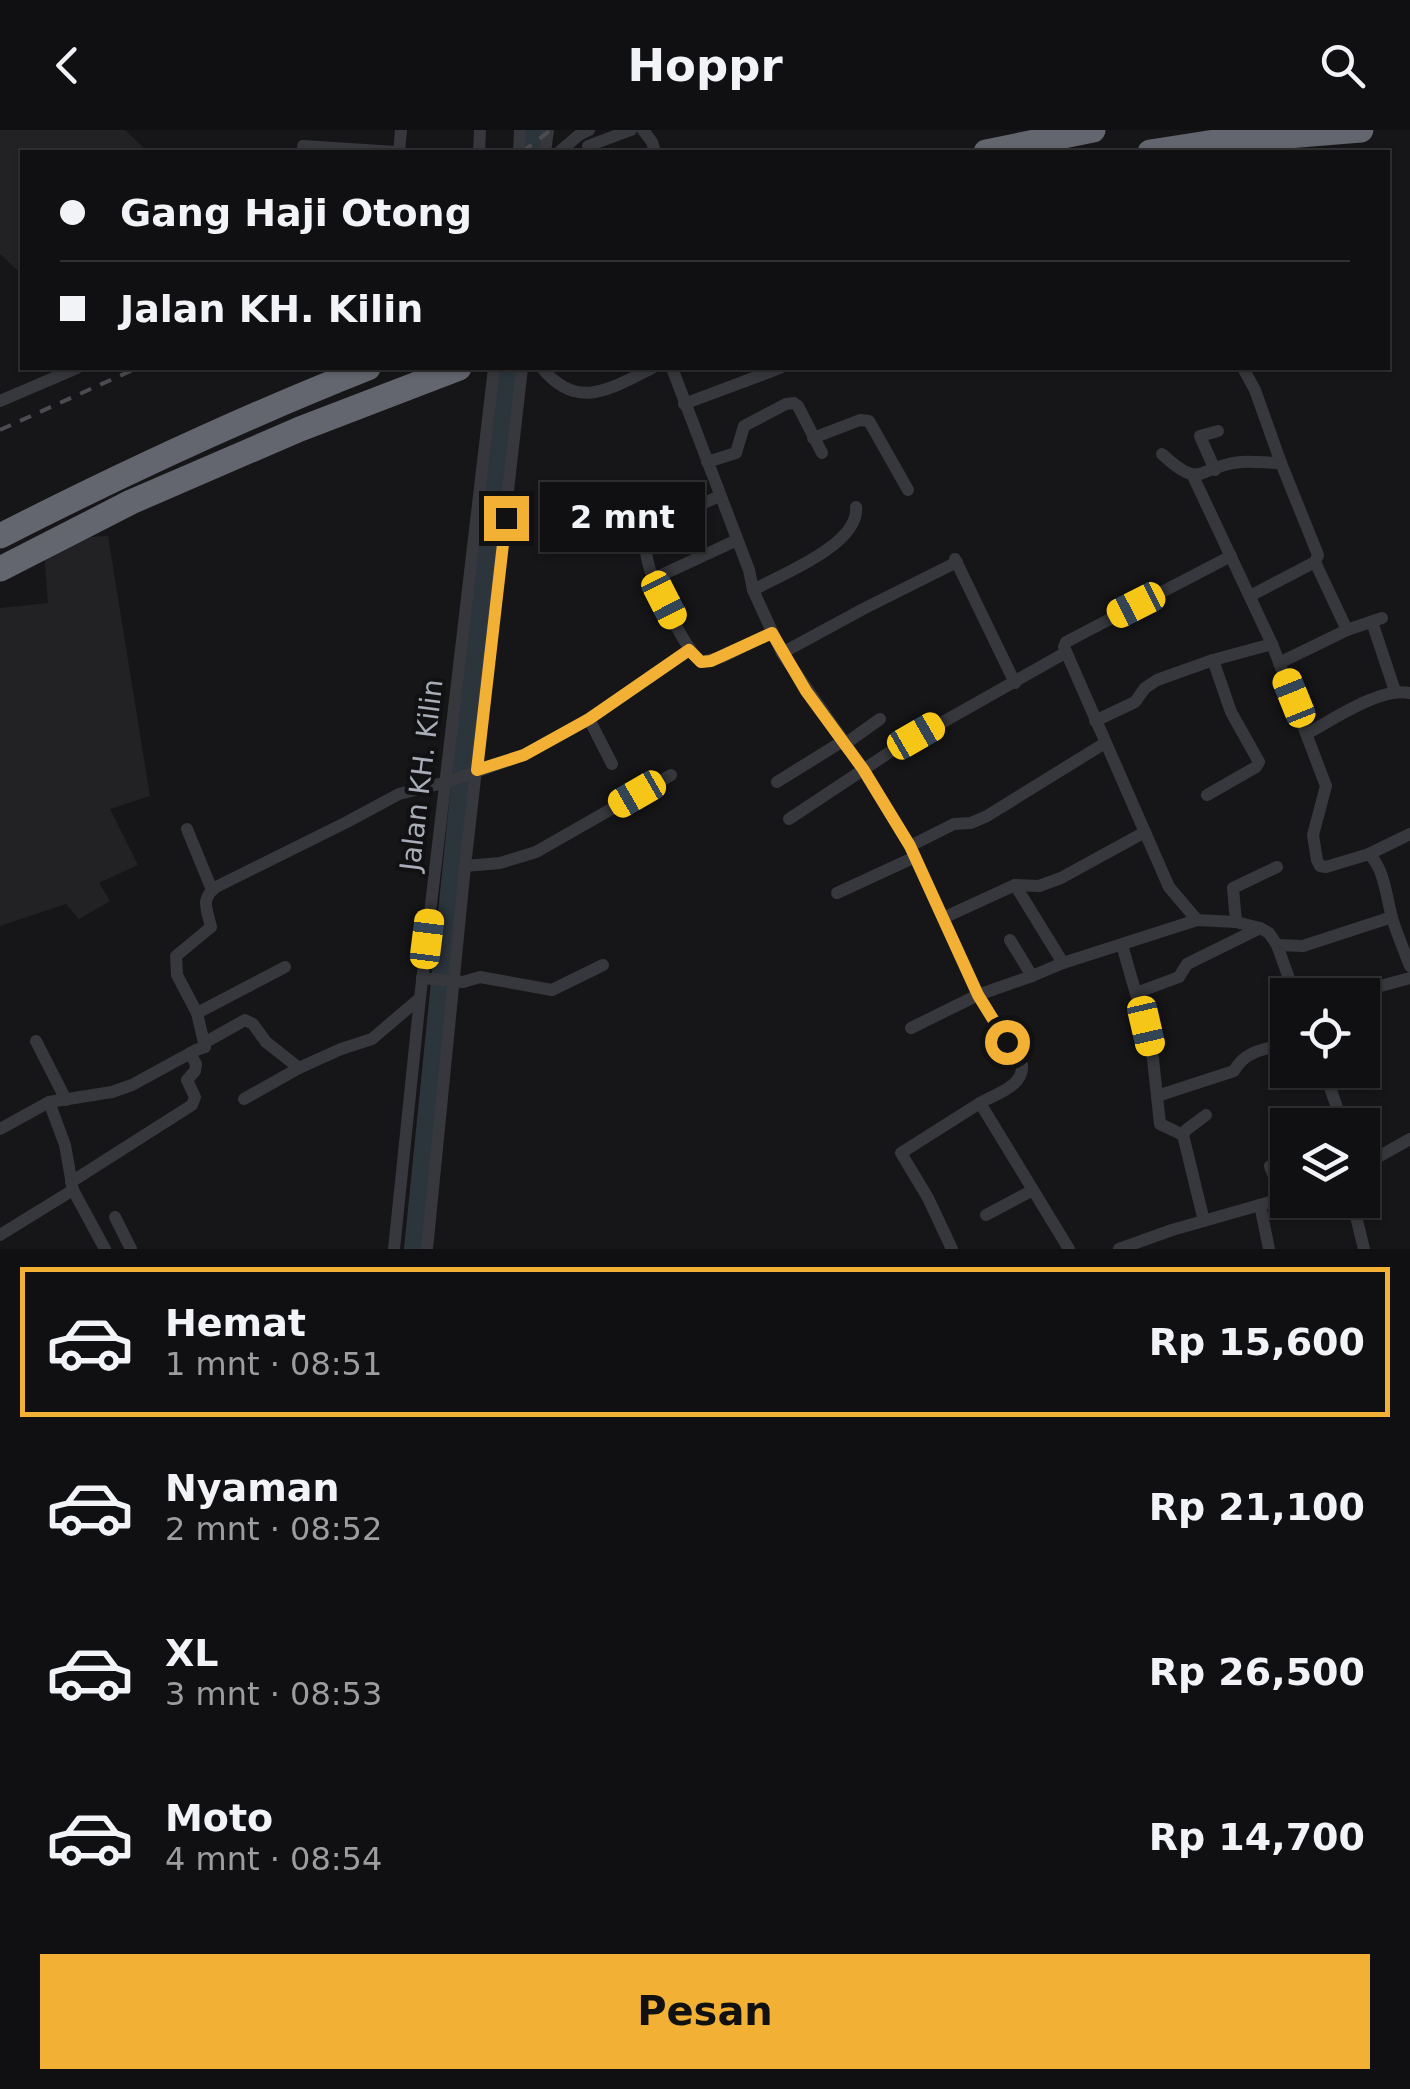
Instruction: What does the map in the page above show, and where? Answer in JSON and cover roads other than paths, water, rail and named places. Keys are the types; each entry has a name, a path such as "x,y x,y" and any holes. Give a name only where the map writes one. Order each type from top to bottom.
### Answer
{"highway":[{"path":"996,150 1093,130"},
{"path":"1163,150 1361,130"},
{"path":"0,536 136,468 288,399 363,370"},
{"path":"0,569 148,495 300,429 454,370"}],"street":[{"path":"304,130 303,149 334,150"},
{"path":"587,141 631,130"},
{"path":"0,401 72,370"},
{"name":"Jalan KH. Kilin","path":"427,1249 451,781 494,370"},
{"name":"Jalan KH. Kilin","path":"394,1249 420,998 438,979 465,866 522,370"},
{"path":"544,370 570,390 588,394 605,391 648,370"},
{"path":"673,370 749,570 752,590 782,653 863,769 912,851 978,995 1023,1069 1018,1082 901,1153 952,1249"},
{"path":"684,404 775,370"},
{"path":"1245,370 1318,555 1316,562 1347,630"},
{"path":"706,462 736,453 746,424 794,403 822,452"},
{"path":"814,438 860,420 869,421 908,490"},
{"path":"1214,470 1200,436 1218,431"},
{"path":"1162,454 1181,472 1193,476 1239,462 1280,463"},
{"path":"1193,476 1272,644 1326,786 1313,834 1320,866 1369,854 1410,834"},
{"path":"719,496 660,526 652,534 645,553 653,579 689,650 701,662 772,633"},
{"path":"752,590 835,546 856,519 856,506"},
{"path":"653,579 736,540"},
{"path":"1197,920 1169,886 1065,653 1066,642 1231,556"},
{"path":"782,653 956,559 1015,683"},
{"path":"1250,596 1316,562"},
{"path":"1280,663 1347,630 1377,620 1395,691"},
{"path":"1095,721 1135,702 1157,680 1272,644"},
{"path":"0,1129 49,1102 132,1085 205,1048 197,1013 178,975 176,956 211,926 205,902 212,890 399,794 451,781 524,755 589,719 689,650"},
{"path":"789,819 863,769 1065,653"},
{"path":"1207,795 1259,762 1231,712 1213,660"},
{"path":"1308,733 1373,699 1395,691 1410,693"},
{"path":"589,719 612,764"},
{"path":"777,782 880,719"},
{"path":"837,893 954,824 971,823 987,816 1105,744"},
{"path":"465,866 500,863 536,852 671,775"},
{"path":"187,829 212,890"},
{"path":"943,918 1015,885 1039,886 1061,878 1146,832"},
{"path":"1369,854 1380,869 1410,966"},
{"path":"1236,922 1234,888 1277,867"},
{"path":"1015,885 1063,964"},
{"path":"1278,946 1302,946 1392,917"},
{"path":"911,1028 978,995 1197,920 1236,922 1269,933 1290,978"},
{"path":"1136,992 1179,977 1188,964 1260,928"},
{"path":"1010,940 1032,976"},
{"path":"1122,944 1152,1050 1160,1124 1183,1135"},
{"path":"438,979 462,982 480,977 552,990 603,965"},
{"path":"197,1013 285,967"},
{"path":"1380,986 1410,978"},
{"path":"244,1099 299,1068 372,1039 420,998"},
{"path":"204,1043 244,1020 299,1068"},
{"path":"36,1041 66,1100"},
{"path":"1157,1096 1234,1070 1240,1059 1270,1048"},
{"path":"0,1235 192,1106 195,1097 187,1080 196,1071 196,1064 190,1053"},
{"path":"49,1102 65,1144 72,1186 105,1249"},
{"path":"980,1103 1069,1249"},
{"path":"1204,1222 1183,1135 1206,1115"},
{"path":"1380,1156 1410,1139"},
{"path":"986,1215 1033,1190"},
{"path":"1120,1249 1270,1204"},
{"path":"1260,1206 1268,1249"},
{"path":"115,1216 131,1249"},
{"path":"1356,1218 1364,1249"}],"waterway":[{"path":"533,150 536,130"},
{"path":"415,1249 509,370"}],"railway":[{"path":"525,150 551,130"},
{"path":"0,430 133,370"}]}
